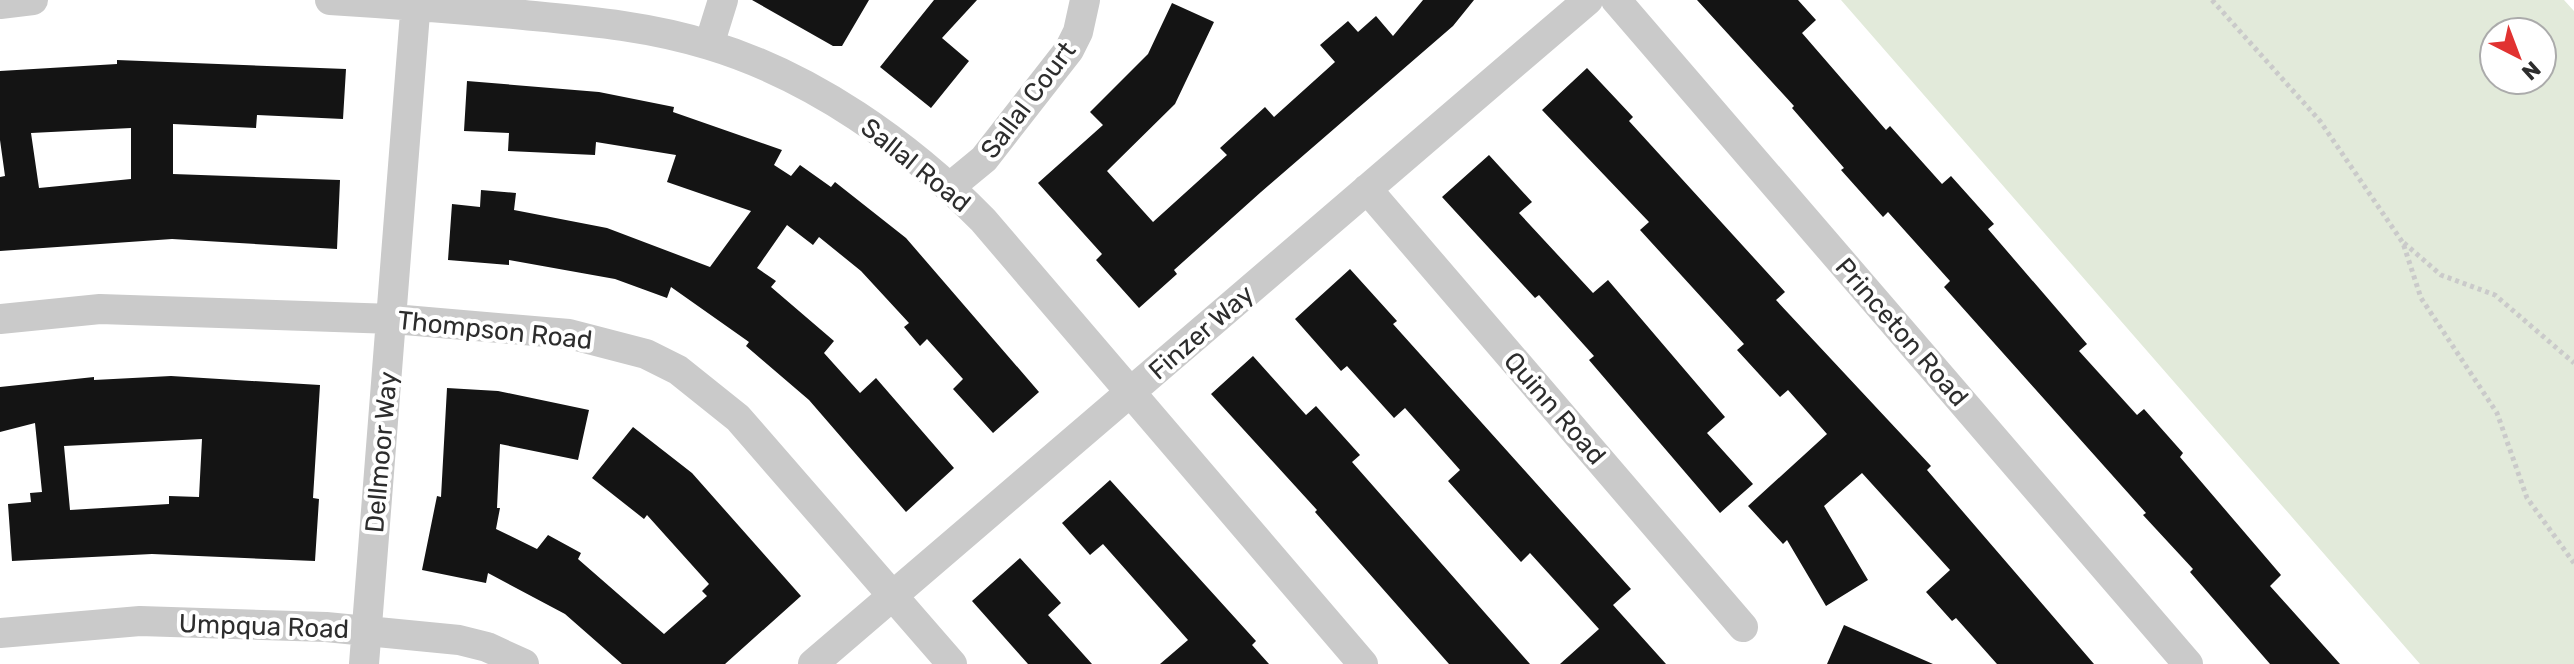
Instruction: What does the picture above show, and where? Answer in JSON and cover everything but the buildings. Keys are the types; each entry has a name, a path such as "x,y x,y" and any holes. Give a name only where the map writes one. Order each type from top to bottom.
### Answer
{"street":[{"path":"0,4 33,0"},
{"name":"Sallal Road","path":"330,0 415,3 629,25 709,45 823,97 907,152 950,187 983,220 1363,664"},
{"path":"709,45 723,0"},
{"name":"Sallal Court","path":"950,187 984,159 1069,50 1078,32 1085,0"},
{"name":"Finzer Way","path":"813,664 1588,0"},
{"name":"Princeton Road","path":"1616,0 2188,664"},
{"name":"Dellmoor Way","path":"364,664 415,3"},
{"name":"Quinn Road","path":"1367,189 1743,627"},
{"name":"Thompson Road","path":"0,319 100,309 393,319 569,334 646,354 678,370 738,418 952,664"},
{"name":"Umpqua Road","path":"0,633 140,621 366,630 459,640 487,647 524,664"}],"path":[{"path":"2212,0 2320,121 2403,243 2441,275 2495,295 2574,363"},
{"path":"2403,243 2421,298 2497,413 2527,498 2574,563"}],"green space":[{"path":"1841,0 2564,0 2574,11 2574,664 2420,664"}]}
